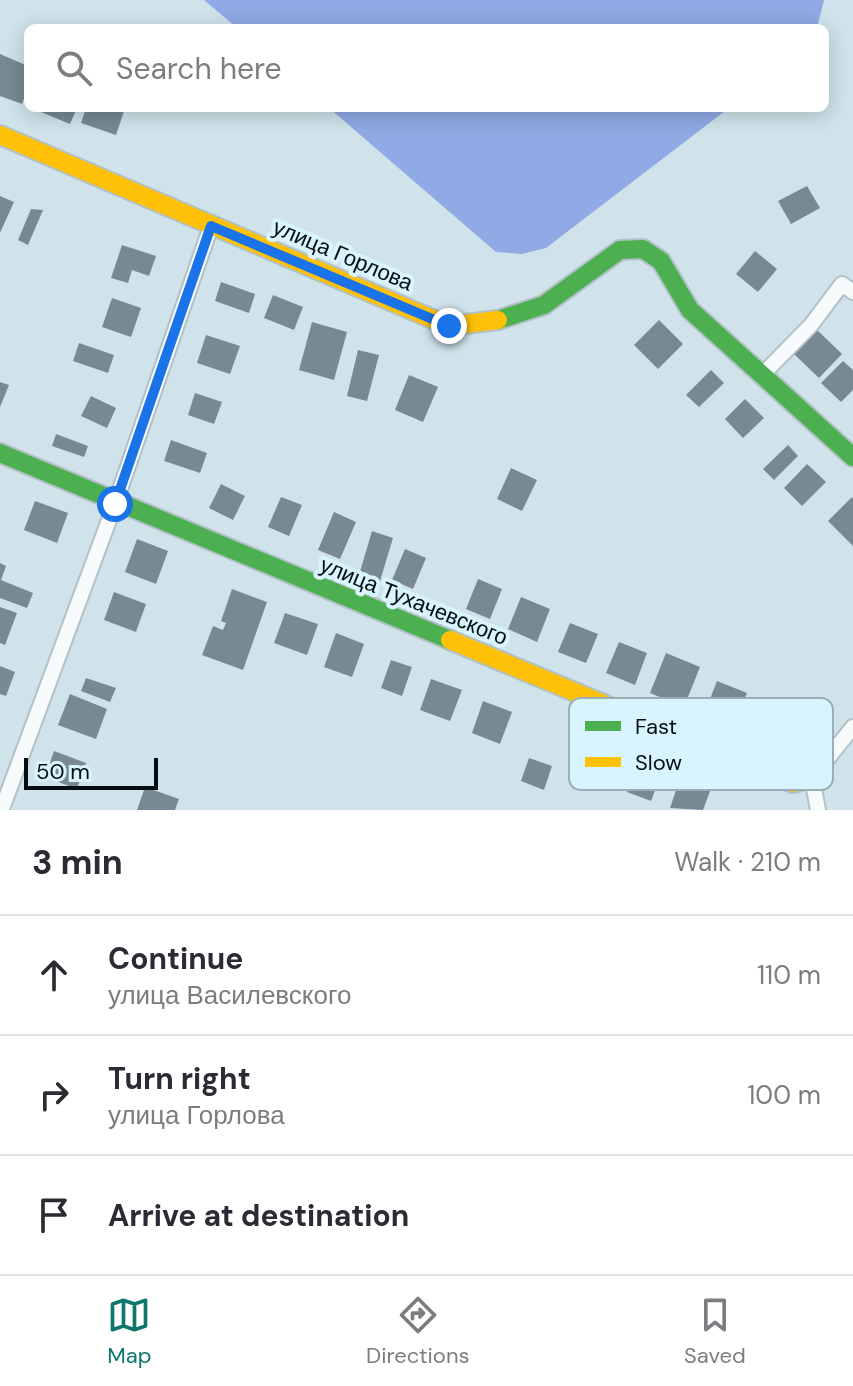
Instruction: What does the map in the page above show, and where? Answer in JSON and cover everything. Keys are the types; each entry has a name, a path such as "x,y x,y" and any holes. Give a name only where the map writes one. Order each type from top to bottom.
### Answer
{"street":[{"name":"улица Горлова","path":"0,135 449,326 510,317 545,305 616,253 630,248 653,254 671,272 687,307 853,457"},
{"path":"6,807 211,226"},
{"path":"763,374 811,325 842,284 853,292"},
{"name":"улица Тухачевского","path":"0,453 115,504 586,698"},
{"path":"833,752 853,727"},
{"path":"814,790 818,810"}],"water":[{"path":"204,0 824,0 818,24 232,24"},
{"path":"334,112 724,112 546,248 522,254 496,252"}],"building":[{"path":"0,54 24,64 24,99 22,104 0,96"},
{"path":"41,112 75,112 70,124"},
{"path":"85,112 124,112 116,135 81,123"},
{"path":"807,186 820,208 791,224 778,201"},
{"path":"0,196 14,202 0,233"},
{"path":"31,209 43,210 28,245 18,240"},
{"path":"122,245 156,256 149,276 132,270 128,283 111,278"},
{"path":"755,251 777,269 758,292 736,274"},
{"path":"221,282 255,294 249,313 215,301"},
{"path":"273,295 303,307 294,330 264,318"},
{"path":"112,298 141,308 131,337 102,327"},
{"path":"659,320 683,344 658,369 634,345"},
{"path":"312,322 347,332 334,380 299,370"},
{"path":"817,330 842,354 819,378 794,354"},
{"path":"206,335 240,346 230,374 197,363"},
{"path":"79,343 114,355 108,373 73,361"},
{"path":"358,350 379,355 367,401 347,396"},
{"path":"843,361 853,370 853,390 841,402 821,383"},
{"path":"711,370 724,383 699,407 686,395"},
{"path":"409,375 438,387 423,422 395,410"},
{"path":"0,382 9,385 0,407"},
{"path":"195,393 222,402 214,424 188,415"},
{"path":"91,396 116,408 107,428 81,416"},
{"path":"745,399 764,418 743,438 725,419"},
{"path":"56,434 88,446 84,457 52,446"},
{"path":"171,440 207,453 200,473 164,461"},
{"path":"788,445 798,456 774,480 763,469"},
{"path":"807,464 826,482 802,506 784,488"},
{"path":"511,468 537,480 522,511 497,499"},
{"path":"221,484 245,496 233,520 209,508"},
{"path":"281,497 302,505 289,536 268,527"},
{"path":"853,499 853,546 828,521"},
{"path":"35,501 68,513 57,543 24,530"},
{"path":"334,512 356,522 340,559 318,550"},
{"path":"372,531 393,538 380,581 359,575"},
{"path":"137,539 168,551 156,584 125,572"},
{"path":"405,549 426,558 413,589 392,580"},
{"path":"0,563 6,566 1,580 33,593 27,608 0,598"},
{"path":"478,579 502,589 490,619 466,609"},
{"path":"232,589 267,602 243,670 202,655 213,626 223,630 226,623 221,621"},
{"path":"114,592 146,604 136,632 104,620"},
{"path":"521,597 550,609 537,642 508,629"},
{"path":"0,607 17,613 5,645 0,643"},
{"path":"285,613 318,624 307,655 274,643"},
{"path":"570,623 598,634 586,663 558,652"},
{"path":"336,633 364,644 352,677 324,667"},
{"path":"619,642 647,653 635,685 606,673"},
{"path":"666,653 700,667 688,698 662,698 650,693"},
{"path":"391,660 412,667 402,696 381,688"},
{"path":"0,666 15,672 6,696 0,694"},
{"path":"86,678 116,688 110,702 81,691"},
{"path":"431,679 462,690 450,721 420,710"},
{"path":"717,681 747,693 745,698 710,698"},
{"path":"70,694 107,709 96,739 58,725"},
{"path":"483,701 512,712 500,744 472,733"},
{"path":"54,751 86,763 77,789 45,777"},
{"path":"529,758 552,766 544,790 521,781"},
{"path":"145,787 179,799 175,810 137,810"},
{"path":"628,790 655,790 651,801"},
{"path":"676,790 710,790 703,810 670,808"}],"traffic: fast":[{"path":"498,320 544,305 620,250 643,249 661,261 690,310 853,457"},
{"path":"0,453 450,640"}],"traffic: slow":[{"path":"0,135 449,326 498,320"},
{"path":"450,640 589,698"}],"route":[{"path":"115,504 211,226 449,326"}]}
